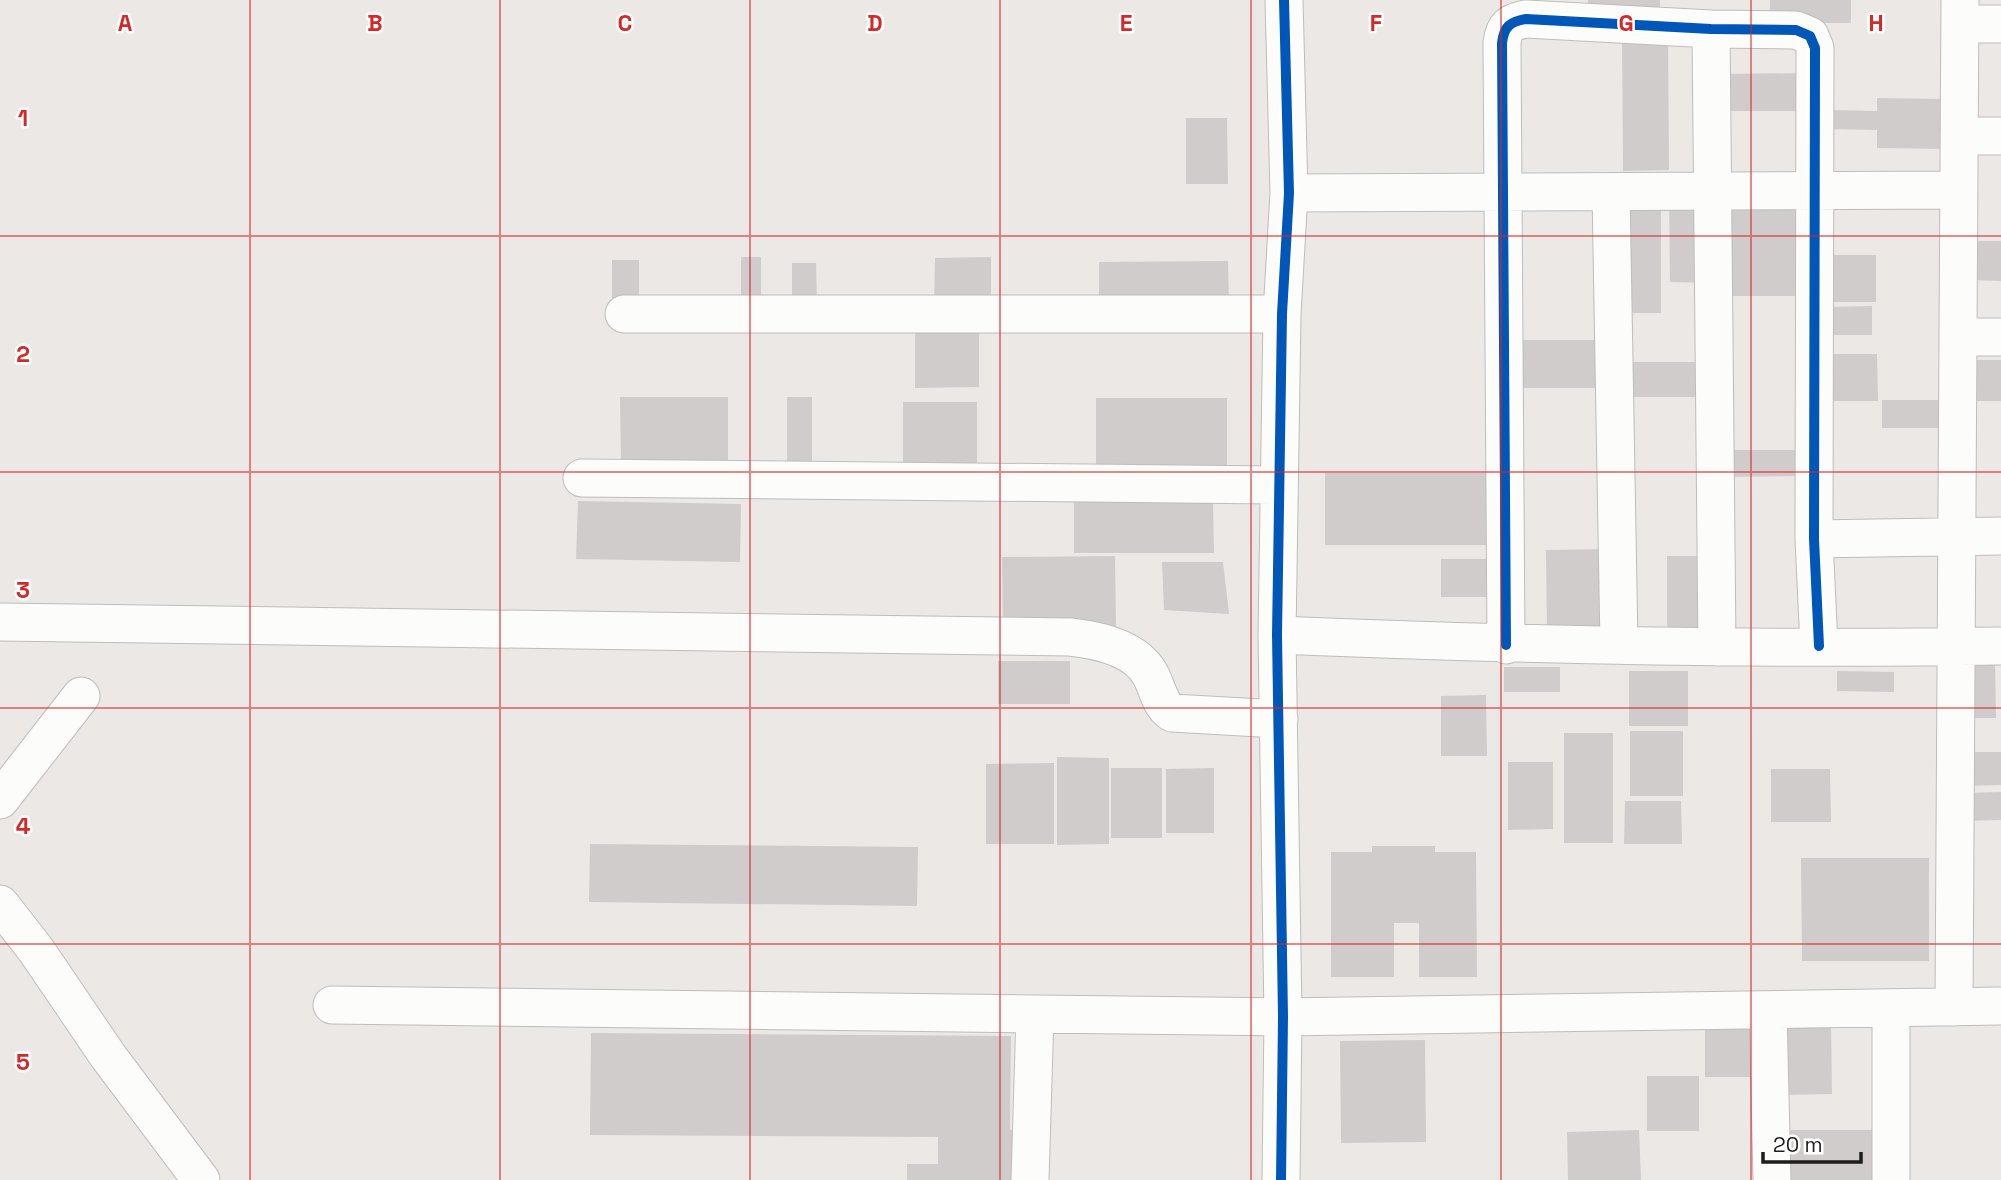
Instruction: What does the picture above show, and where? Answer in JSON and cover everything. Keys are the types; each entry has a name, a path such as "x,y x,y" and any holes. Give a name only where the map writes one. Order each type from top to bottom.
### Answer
{"street":[{"path":"1281,1180 1283,1017 1278,635 1279,485 1282,314 1289,193 1284,0"},
{"path":"1954,1007 1960,12 2001,24"},
{"path":"1506,645 1502,43 1505,29 1510,23 1526,19 1711,29 1796,30 1810,36 1815,48 1814,539 1819,646"},
{"path":"1711,29 1717,647"},
{"path":"1959,136 2001,136"},
{"path":"1289,193 1959,190"},
{"path":"1611,192 1619,646"},
{"path":"624,314 1282,314"},
{"path":"1958,337 2001,337"},
{"path":"582,478 1279,485"},
{"path":"1814,539 2001,536"},
{"path":"0,622 1070,637 1094,639 1136,659 1149,672 1162,703 1172,713 1279,719"},
{"path":"1278,635 1506,645 2001,646"},
{"path":"0,800 81,696"},
{"path":"0,904 36,950 116,1067 201,1180"},
{"path":"332,1005 1283,1017 2001,1006"},
{"path":"1891,1008 1891,1180"},
{"path":"1768,1010 1772,1180"},
{"path":"1030,1180 1035,1014"}],"building":[{"path":"1588,0 1660,0 1660,10 1588,10"},
{"path":"1770,0 1851,0 1851,23 1770,23"},
{"path":"1622,31 1668,32 1669,170 1623,171"},
{"path":"1812,73 1812,111 1722,111 1722,74"},
{"path":"1877,98 1946,99 1945,149 1877,148 1877,130 1829,129 1829,110 1877,111"},
{"path":"1186,118 1227,118 1228,184 1186,184"},
{"path":"1661,194 1661,313 1623,313 1623,195"},
{"path":"1669,194 1709,194 1710,283 1670,282"},
{"path":"1725,195 1808,195 1808,296 1725,296"},
{"path":"1967,241 2001,241 2001,281 1967,280"},
{"path":"1827,255 1876,255 1876,302 1828,302"},
{"path":"741,257 761,257 761,295 741,295"},
{"path":"991,257 991,303 934,303 935,258"},
{"path":"612,260 639,260 639,299 612,299"},
{"path":"1228,261 1229,305 1099,305 1099,262"},
{"path":"792,263 816,263 817,304 792,304"},
{"path":"1872,306 1872,335 1827,335 1827,307"},
{"path":"915,331 979,331 979,387 915,388"},
{"path":"1508,340 1609,340 1610,388 1508,388"},
{"path":"1823,354 1877,354 1878,401 1823,401"},
{"path":"1973,360 2001,360 2001,401 1973,401"},
{"path":"1630,362 1711,362 1712,397 1630,397"},
{"path":"620,397 728,397 728,464 621,465"},
{"path":"787,397 812,397 812,473 787,473"},
{"path":"1096,398 1227,398 1227,466 1096,466"},
{"path":"1882,400 1950,400 1950,428 1882,428"},
{"path":"903,402 977,402 977,472 903,473"},
{"path":"1724,450 1801,450 1801,476 1724,477"},
{"path":"1325,473 1492,473 1492,545 1325,545"},
{"path":"578,501 741,504 740,562 576,559"},
{"path":"1074,501 1213,501 1214,553 1074,553"},
{"path":"1608,549 1609,636 1547,636 1546,550"},
{"path":"1115,556 1116,626 1003,626 1002,557"},
{"path":"1667,556 1706,556 1706,642 1667,642"},
{"path":"1441,559 1503,559 1503,597 1441,597"},
{"path":"1162,562 1223,562 1229,614 1164,610"},
{"path":"998,661 1070,661 1070,704 998,704"},
{"path":"1968,661 1995,661 1996,718 1969,718"},
{"path":"1504,667 1560,667 1560,692 1504,692"},
{"path":"1629,671 1688,671 1688,726 1629,726"},
{"path":"1837,671 1894,672 1894,692 1837,691"},
{"path":"1486,695 1487,756 1441,756 1441,696"},
{"path":"1630,731 1683,731 1683,796 1630,796"},
{"path":"1564,733 1613,733 1613,843 1564,843"},
{"path":"1963,752 2001,752 2001,785 1964,786"},
{"path":"1057,757 1109,758 1109,844 1057,845"},
{"path":"1508,762 1553,762 1553,829 1508,830"},
{"path":"1054,763 1054,844 986,844 986,764"},
{"path":"1111,768 1162,768 1162,838 1111,838"},
{"path":"1214,768 1214,833 1166,833 1166,769"},
{"path":"1771,769 1830,769 1831,822 1771,822"},
{"path":"2001,792 2001,820 1964,821 1963,793"},
{"path":"1625,801 1681,801 1682,844 1624,844"},
{"path":"590,844 918,847 917,906 589,902"},
{"path":"1372,846 1435,846 1435,852 1476,852 1477,977 1419,977 1419,923 1394,923 1394,977 1331,977 1331,852 1372,852"},
{"path":"1801,858 1929,858 1929,961 1802,961"},
{"path":"1705,1022 1759,1022 1759,1077 1705,1077"},
{"path":"1831,1022 1832,1094 1782,1095 1781,1023"},
{"path":"591,1033 1011,1036 1010,1130 1015,1130 1014,1180 907,1180 907,1164 938,1164 938,1137 590,1135"},
{"path":"1425,1040 1426,1142 1341,1143 1340,1041"},
{"path":"1647,1076 1699,1076 1699,1131 1647,1131"},
{"path":"1639,1130 1641,1180 1568,1180 1567,1132"},
{"path":"1783,1130 1876,1130 1876,1180 1783,1180"}],"cycle path":[{"path":"1281,1180 1283,1017 1277,635 1282,314 1289,193 1284,0"},
{"path":"1506,645 1502,43 1504,32 1509,26 1526,19 1711,29 1796,30 1810,36 1815,48 1814,539 1819,646"}]}
